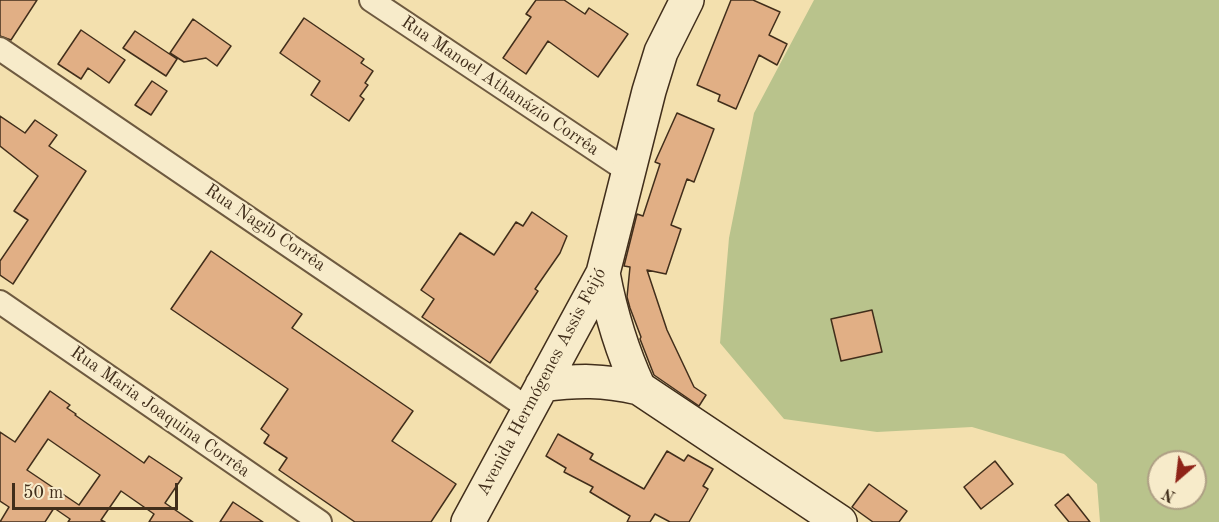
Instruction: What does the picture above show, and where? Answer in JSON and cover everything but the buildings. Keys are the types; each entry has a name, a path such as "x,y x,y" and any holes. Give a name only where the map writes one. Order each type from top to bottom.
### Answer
{"main road":[{"name":"Avenida Hermógenes Assis Feijó","path":"468,522 603,273 661,52 687,0"},
{"path":"603,273 610,313 622,351 639,388"},
{"path":"535,397 574,381 607,381 639,388 840,522"}],"street":[{"name":"Rua Manoel Athanázio Corrêa","path":"371,0 629,172"},
{"name":"Rua Nagib Corrêa","path":"0,48 535,397"},
{"name":"Rua Maria Joaquina Corrêa","path":"0,302 320,522"}],"green space":[{"path":"814,0 1219,0 1219,522 1100,522 1097,484 1064,454 972,427 877,432 784,419 720,343 729,238 754,113"}]}
